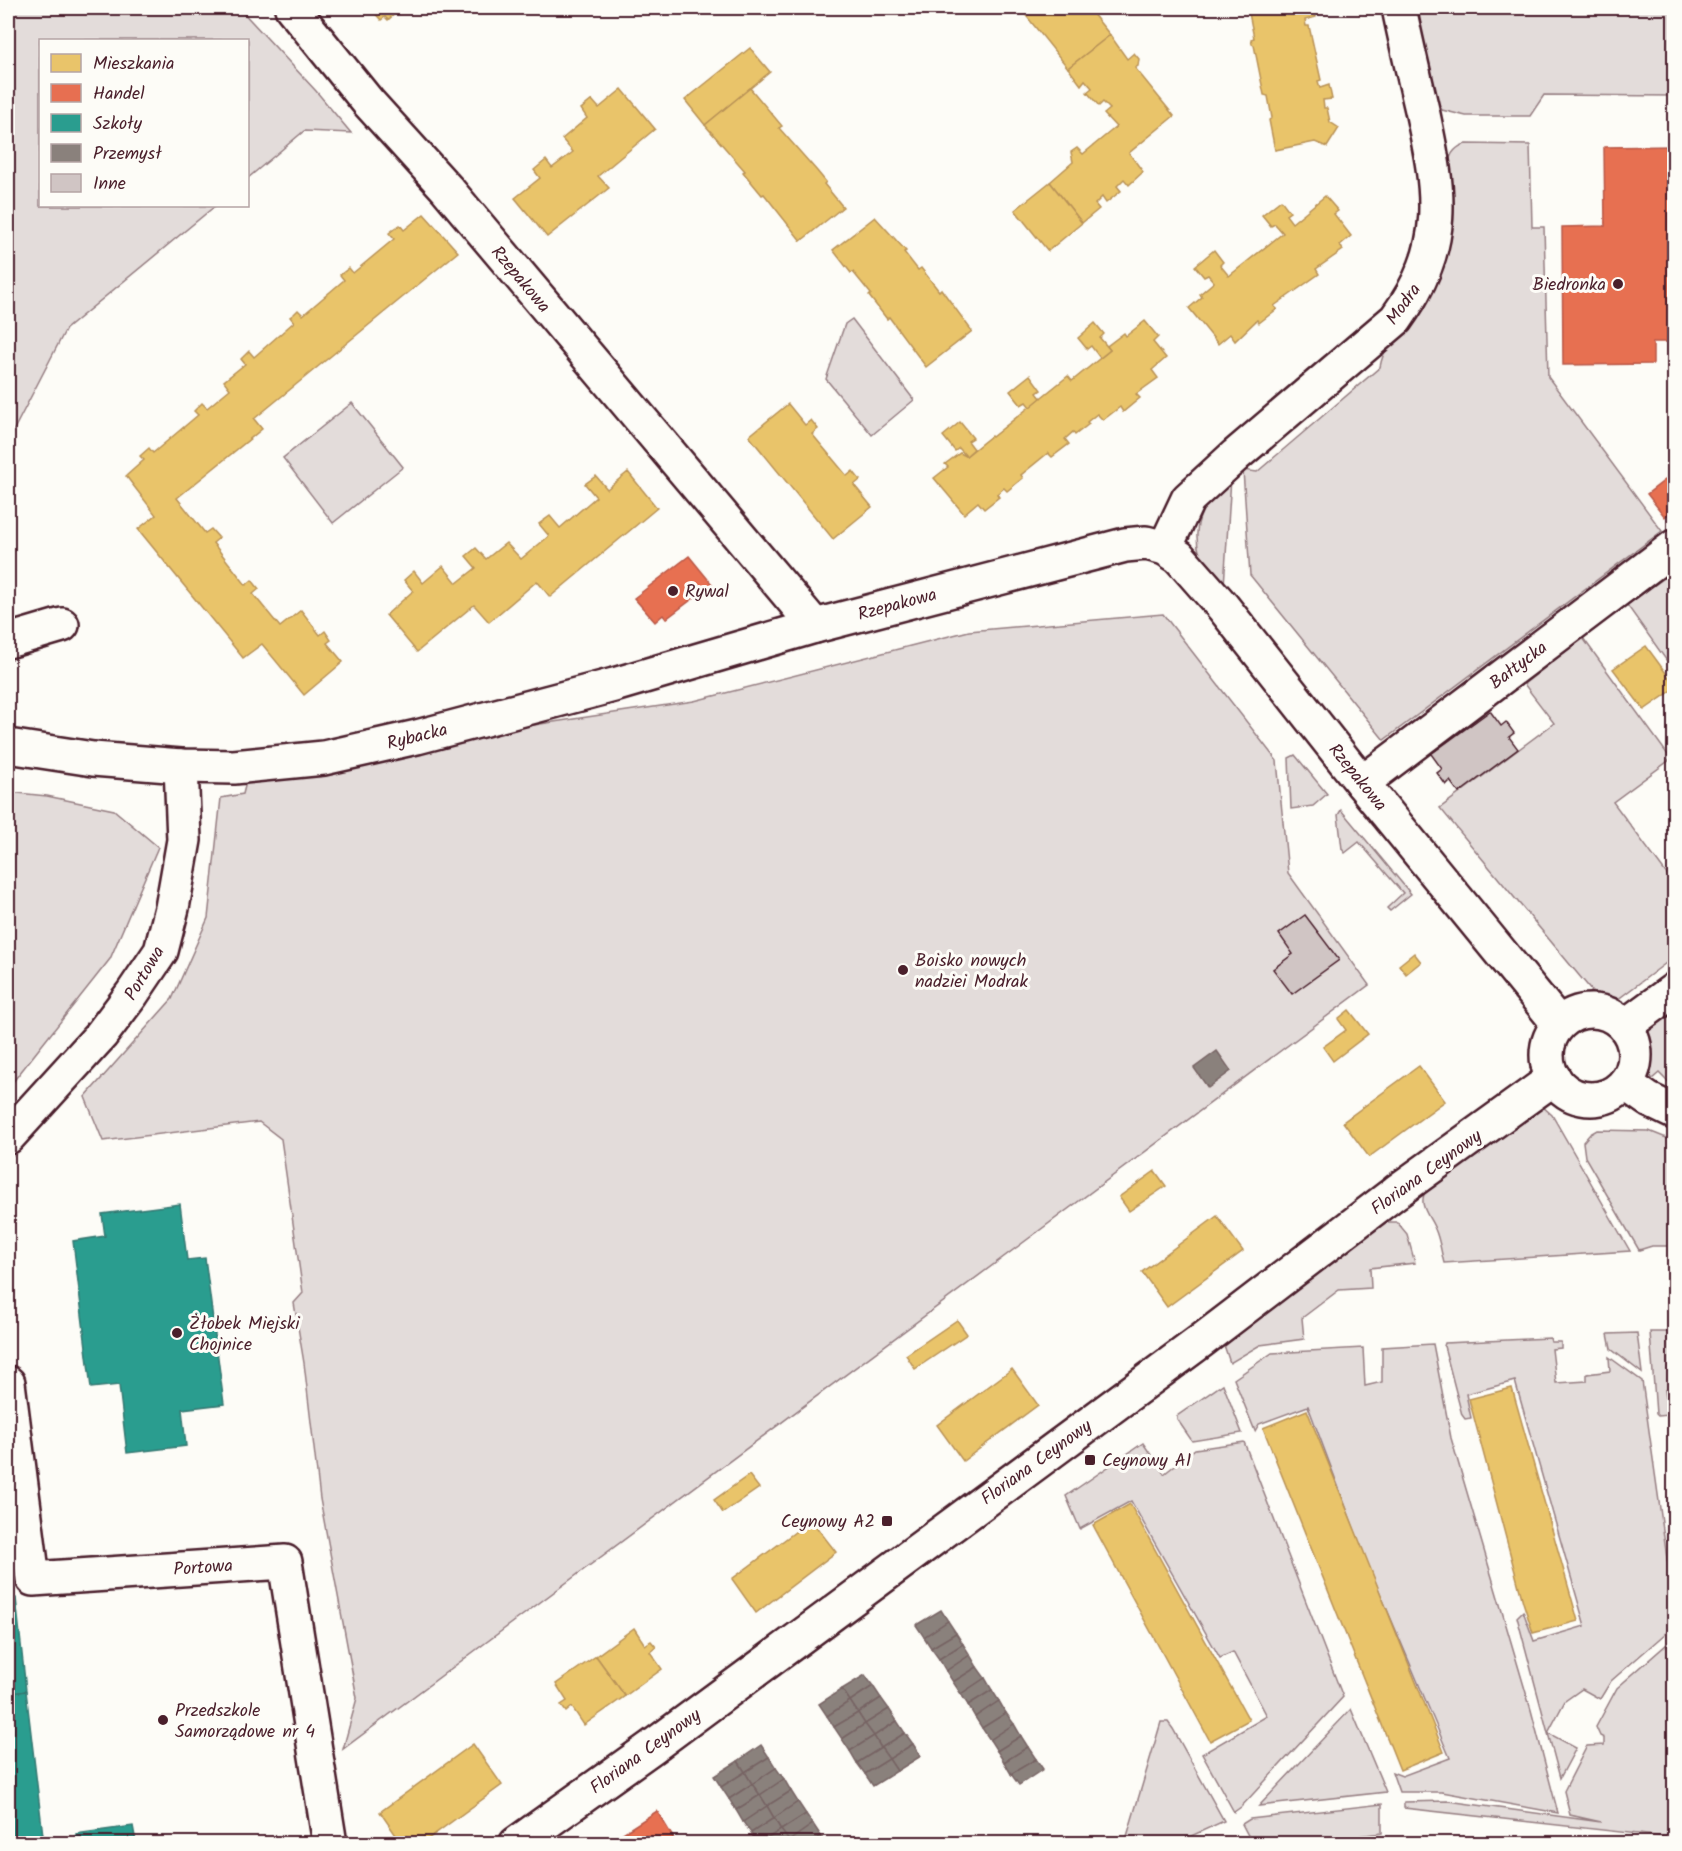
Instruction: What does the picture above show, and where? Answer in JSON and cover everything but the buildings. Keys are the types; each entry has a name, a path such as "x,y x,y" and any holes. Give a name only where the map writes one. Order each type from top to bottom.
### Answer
{"street":[{"name":"Rzepakowa","path":"292,8 368,102 447,189 815,626 1125,545 1146,543 1165,548 1179,557 1223,607 1362,783 1559,1024"},
{"name":"Modra","path":"1165,548 1188,499 1236,454 1396,320 1413,297 1426,267 1434,235 1437,190 1427,133 1399,8"},
{"name":"Bałtycka","path":"1362,783 1674,547"},
{"path":"8,641 62,625"},
{"name":"Rybacka","path":"8,746 93,759 181,766 234,767 324,759 603,688 815,626"},
{"name":"Portowa","path":"8,1137 101,1035 161,951 172,908 184,840 181,766"},
{"path":"1625,1026 1674,990"},
{"path":"1585,1011 1600,1012 1614,1017 1625,1026 1633,1040 1636,1055 1633,1070 1626,1084 1616,1093 1588,1100 1575,1097 1563,1090 1548,1066 1547,1051 1551,1036 1559,1024 1585,1011"},
{"name":"Floriana Ceynowy","path":"516,1844 680,1726 1201,1341 1396,1192 1554,1078"},
{"path":"1626,1084 1649,1100 1674,1112"},
{"name":"Portowa","path":"8,1383 33,1579 285,1562 330,1844"}],"shaded area":[{"path":"8,8 239,8 316,91 351,133 304,131 249,177 249,39 39,39 39,207 214,207 66,329 8,441"},
{"path":"1413,8 1674,8 1674,96 1544,95 1530,116 1466,116 1442,110 1431,92"},
{"path":"1466,144 1530,145 1532,227 1544,227 1548,377 1662,531 1384,740 1250,575 1243,470 1257,472 1380,367 1385,352 1418,316 1438,279 1448,250 1452,210 1450,159 1454,150"},
{"path":"852,319 914,400 872,435 826,379 845,324"},
{"path":"352,403 403,467 333,523 283,458"},
{"path":"1231,478 1224,586 1207,568 1200,556 1197,532 1207,503"},
{"path":"1674,571 1674,671 1627,605"},
{"path":"1163,614 1277,761 1288,873 1369,985 343,1749 357,1698 320,1499 304,1363 294,1303 303,1293 281,1139 259,1122 103,1141 85,1097 172,999 208,918 221,798 243,794 247,778 350,769 527,726 694,701 969,631"},
{"path":"1583,638 1671,759 1613,802 1674,884 1674,957 1597,1015 1581,1002 1592,991 1440,808 1554,723 1524,684"},
{"path":"1295,755 1327,794 1313,806 1291,809 1289,758"},
{"path":"8,792 47,796 114,810 158,847 110,959 8,1088"},
{"path":"1341,810 1411,894 1390,911 1387,908 1403,893 1359,842 1345,853 1342,849 1338,815"},
{"path":"1674,1007 1674,1084 1659,1073 1652,1079 1646,1066 1644,1044 1651,1024"},
{"path":"1541,1105 1552,1115 1630,1251 1444,1263 1437,1233 1423,1205 1427,1189"},
{"path":"1597,1130 1649,1131 1674,1141 1674,1246 1652,1246 1639,1250 1585,1157 1583,1142"},
{"path":"1386,1222 1397,1222 1407,1234 1415,1263 1370,1268 1371,1288 1339,1290 1302,1318 1304,1339 1260,1345 1230,1363 1223,1342"},
{"path":"1650,1332 1674,1332 1674,1389 1665,1390 1668,1415 1658,1416 1656,1414"},
{"path":"1637,1333 1642,1373 1611,1349 1608,1334"},
{"path":"1550,1338 1551,1342 1561,1342 1561,1348 1552,1349 1556,1383 1587,1381 1587,1374 1610,1371 1609,1357 1642,1381 1674,1608 1674,1626 1611,1681 1600,1699 1582,1689 1565,1701 1548,1733 1576,1748 1560,1778 1517,1617 1523,1611 1534,1641 1585,1626 1515,1381 1466,1394 1471,1418 1465,1419 1444,1346 1445,1343"},
{"path":"1433,1344 1451,1438 1531,1710 1558,1813 1442,1792 1399,1792 1392,1772 1402,1776 1450,1758 1364,1555 1308,1406 1259,1424 1255,1431 1234,1379 1272,1353 1363,1348 1365,1386 1382,1382 1382,1347"},
{"path":"1223,1384 1242,1433 1192,1441 1177,1416"},
{"path":"1244,1442 1343,1697 1234,1812 1202,1754 1267,1716 1233,1652 1220,1658 1131,1501 1080,1529 1066,1496 1143,1443 1164,1474 1195,1449"},
{"path":"1674,1638 1674,1838 1404,1808 1404,1802 1448,1801 1601,1822 1570,1815 1564,1791 1587,1746 1604,1745 1604,1738 1600,1736 1596,1727 1617,1688"},
{"path":"1351,1709 1386,1792 1259,1806"},
{"path":"1161,1722 1168,1722 1173,1729 1224,1821 1176,1843 1125,1843"},
{"path":"1382,1804 1382,1833 1298,1843 1252,1843 1242,1824 1250,1819"}],"place":[{"name":"Biedronka","path":"1618,284"},
{"name":"Rywal","path":"673,591"},
{"name":"Boisko nowych nadziei Modrak","path":"903,970"},
{"name":"Żłobek Miejski Chojnice","path":"177,1333"},
{"name":"Ceynowy A1","path":"1090,1460"},
{"name":"Ceynowy A2","path":"887,1521"},
{"name":"Przedszkole Samorządowe nr 4","path":"163,1720"}]}
